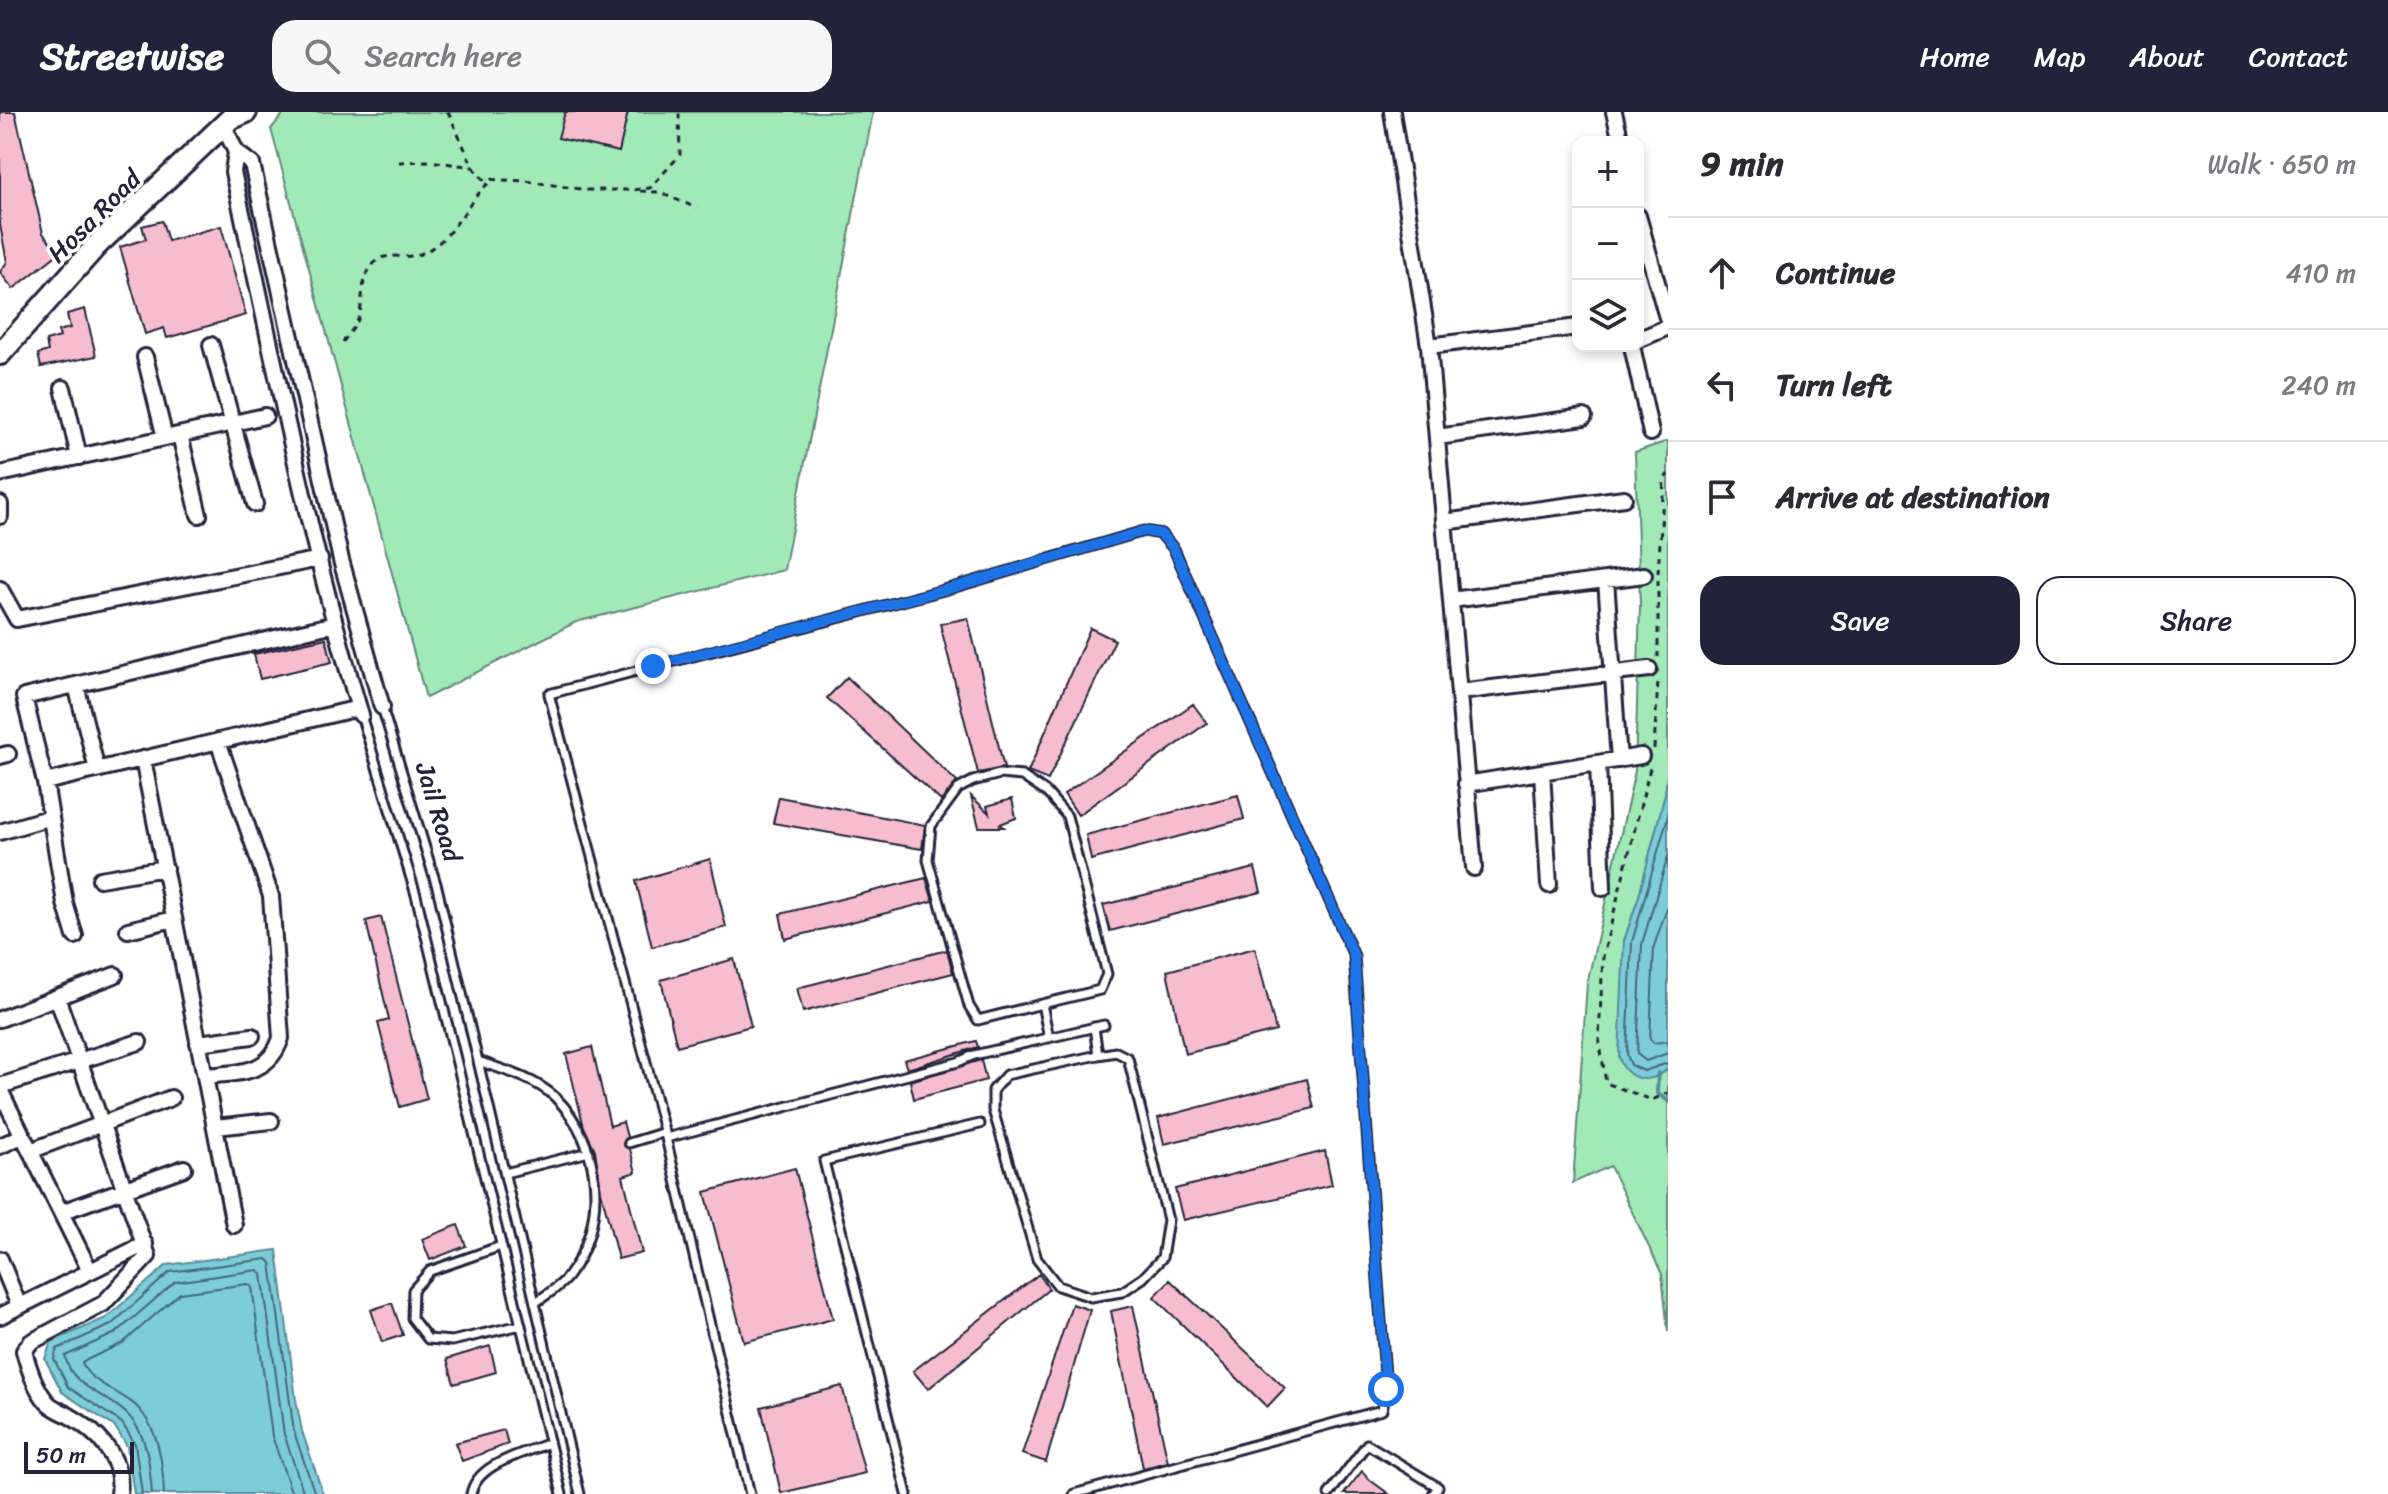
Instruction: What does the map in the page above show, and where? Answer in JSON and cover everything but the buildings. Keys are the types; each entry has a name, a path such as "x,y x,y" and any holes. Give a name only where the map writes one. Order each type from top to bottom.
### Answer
{"main road":[{"name":"Hosa Road","path":"1,346 96,246 233,117"}],"street":[{"path":"1392,112 1429,346 1474,868"},
{"path":"1614,112 1620,136"},
{"path":"45,782 360,711 335,624 233,172 236,152 233,117"},
{"name":"Jail Road","path":"236,152 252,164 341,560 382,707"},
{"path":"1644,238 1668,324 1644,337"},
{"path":"1429,346 1572,328"},
{"path":"211,345 255,504"},
{"path":"1633,352 1651,433"},
{"path":"145,357 199,515"},
{"path":"63,388 79,457"},
{"path":"0,474 265,416"},
{"path":"1437,437 1584,417"},
{"path":"1444,522 1624,498"},
{"path":"0,504 0,516"},
{"path":"0,589 17,619 320,559"},
{"path":"1451,600 1644,575"},
{"path":"1606,580 1619,760"},
{"path":"75,936 61,885 45,782 24,697 335,624"},
{"path":"1459,692 1655,670"},
{"path":"76,685 97,770"},
{"path":"206,1076 258,1069 272,1060 281,1038 271,896 218,741"},
{"path":"1466,784 1641,756"},
{"path":"143,759 234,1225"},
{"path":"1598,763 1603,888"},
{"path":"1542,772 1549,885"},
{"path":"0,832 51,817"},
{"path":"100,879 165,868"},
{"path":"128,930 174,919"},
{"path":"0,1019 115,975"},
{"path":"57,997 148,1256 103,1304 31,1342 24,1351 31,1375 48,1404 89,1428 104,1442 114,1462 119,1494"},
{"path":"198,1043 252,1036"},
{"path":"90,1271 0,1088 139,1042"},
{"path":"30,1151 171,1098"},
{"path":"216,1127 271,1121"},
{"path":"0,1146 22,1136"},
{"path":"61,1212 184,1168"},
{"path":"0,1316 145,1244"},
{"path":"0,1259 19,1306"}],"lane":[{"path":"750,1494 666,1135 549,694 955,587 1144,531 1161,534 1174,549 1354,956 1386,1389 1382,1410 1074,1494"},
{"name":"Jail Road","path":"382,707 437,887 580,1494"},
{"path":"360,711 416,895 562,1494"},
{"path":"1000,774 1022,776 1047,793 1067,816 1107,974 1100,990 1042,1004 978,1020 969,1006 928,860 931,826 958,789 973,781 1000,774"},
{"path":"1042,1004 1049,1038"},
{"path":"629,1143 1104,1025"},
{"path":"1094,1027 1098,1055"},
{"path":"1116,1052 1128,1058 1168,1220 1162,1258 1143,1278 1122,1292 1091,1297 1058,1286 1037,1259 993,1110 993,1090 1006,1075 1098,1055 1116,1052"},
{"path":"478,1061 521,1075 553,1096 578,1124 589,1152 597,1198 587,1240 568,1277 535,1303"},
{"path":"907,1494 824,1161 980,1124"},
{"path":"505,1173 589,1152"},
{"path":"501,1246 430,1271 413,1290 412,1318 428,1339 452,1341 521,1325"},
{"path":"471,1494 473,1481 489,1468 549,1443"},
{"path":"1329,1494 1367,1444 1438,1487 1433,1494"}],"path":[{"path":"448,112 473,167 483,179 526,181 587,190 658,192 697,208"},
{"path":"632,190 650,188 680,155 679,112"},
{"path":"399,162 430,161 473,167"},
{"path":"343,342 359,320 366,274 389,254 420,254 436,243 455,228 475,194 492,180"},
{"path":"1668,474 1664,480 1658,531 1655,745 1634,841 1603,956 1599,1038 1606,1083 1652,1100 1668,1093"}],"green space":[{"path":"285,112 873,112 784,570 576,622 426,698 271,129"},
{"path":"1668,441 1668,769 1665,794 1639,896 1624,941 1630,1074 1644,1079 1668,1068 1668,1332 1662,1274 1610,1166 1573,1183 1587,984 1635,771 1640,604 1635,452"}],"water":[{"path":"1668,769 1668,1068 1647,1079 1633,1076 1619,1057 1624,941 1639,896 1665,794"},
{"path":"277,1250 296,1400 302,1431 323,1494 134,1494 127,1446 115,1427 62,1392 45,1359 51,1342 106,1318 167,1265"}],"waterway":[{"path":"1658,1073 1657,1093 1668,1101"}],"route":[{"path":"653,666 955,587 1144,531 1161,534 1174,549 1354,956 1386,1389"}]}
